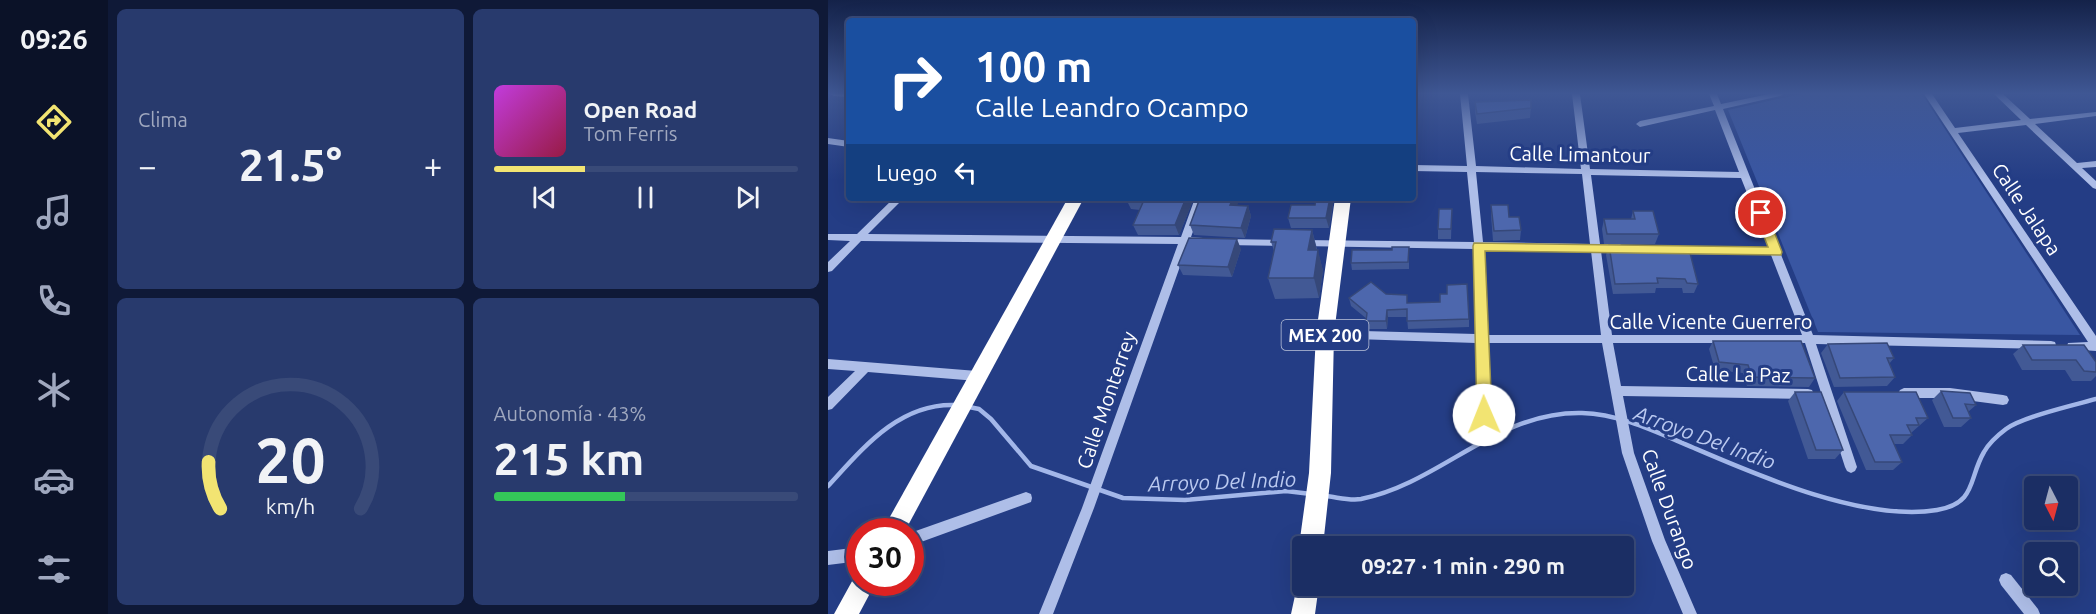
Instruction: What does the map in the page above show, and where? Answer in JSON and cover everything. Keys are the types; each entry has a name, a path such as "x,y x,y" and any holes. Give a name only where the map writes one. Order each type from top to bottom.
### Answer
{"highway":[{"path":"900,518 1074,201"},
{"name":"MEX 200","path":"1312,536 1320,473 1325,333 1344,201"},
{"path":"846,614 856,596"},
{"path":"1303,614 1305,596"}],"street":[{"path":"1467,123 1479,246 1484,415"},
{"name":"Calle Durango","path":"1579,123 1607,339 1628,453 1659,541 1690,614"},
{"path":"1640,124 1646,123"},
{"path":"1725,123 1809,339 1834,394 1851,467"},
{"name":"Calle Jalapa","path":"1948,123 2096,346"},
{"path":"1954,131 2024,123"},
{"path":"2031,123 2096,186"},
{"path":"828,141 846,144"},
{"path":"2076,166 2096,164"},
{"name":"Calle Limantour","path":"1416,168 1746,175"},
{"path":"828,268 896,201"},
{"name":"Calle Monterrey","path":"1046,614 1088,508 1199,201"},
{"path":"828,237 1628,249"},
{"path":"1662,249 1776,252"},
{"name":"Calle Vicente Guerrero","path":"1325,333 1483,339 1809,339 2096,346"},
{"path":"828,364 866,367 972,384"},
{"path":"828,405 866,367"},
{"name":"Calle La Paz","path":"1616,391 1834,394"},
{"path":"1895,394 1950,393 2002,400"},
{"path":"924,535 1026,498"},
{"path":"828,558 846,556"},
{"path":"2006,580 2033,614"}],"shaded area":[{"path":"1733,123 1941,123 2080,335 1818,332"}],"building":[{"path":"1144,201 1185,201 1175,225 1133,225"},
{"path":"1199,201 1232,201 1230,205 1248,206 1241,228 1190,225"},
{"path":"1316,201 1329,201 1326,218 1288,218 1291,205 1315,205"},
{"path":"1491,205 1508,205 1509,217 1519,217 1521,230 1494,231"},
{"path":"1439,209 1452,209 1451,229 1438,229"},
{"path":"1633,211 1653,211 1659,234 1607,234 1604,219 1635,219"},
{"path":"1274,229 1312,230 1308,250 1318,250 1314,278 1268,278 1276,242 1271,242"},
{"path":"1189,238 1237,239 1228,267 1178,265"},
{"path":"1609,245 1689,249 1698,284 1687,283 1685,279 1657,278 1658,283 1615,284"},
{"path":"1392,247 1409,247 1408,262 1351,263 1352,250 1392,250"},
{"path":"1371,282 1386,294 1407,295 1407,303 1440,302 1440,294 1447,294 1447,285 1467,284 1469,319 1407,321 1407,309 1387,310 1386,321 1366,321 1367,313 1349,298"},
{"path":"1713,341 1801,341 1815,378 1752,377 1748,365 1719,362"},
{"path":"1887,343 1894,358 1887,358 1895,377 1840,378 1828,344"},
{"path":"2023,345 2084,345 2096,362 2096,372 2084,371 2076,360 2032,360"},
{"path":"1941,391 1970,393 1976,405 1965,404 1971,418 1953,418"},
{"path":"1795,392 1821,392 1843,450 1816,450"},
{"path":"1844,392 1916,392 1928,418 1916,418 1919,425 1907,425 1912,435 1890,435 1902,462 1875,462"}],"waterway":[{"name":"Arroyo Del Indio","path":"1325,496 1361,499 1390,491 1522,423 1551,415 1582,413 1597,414 1639,425 1749,471 1813,494 1878,509 1909,512 1937,510 1950,507 1965,496 1988,445 2006,429 2036,416 2096,399"},
{"name":"Arroyo Del Indio","path":"828,486 869,443 899,420 916,411 935,406 955,405"},
{"name":"Arroyo Del Indio","path":"969,407 979,409 991,419 1031,466 1123,498 1185,500 1286,491 1311,494"}],"route":[{"path":"1484,415 1479,246 1776,252 1761,213"}]}
